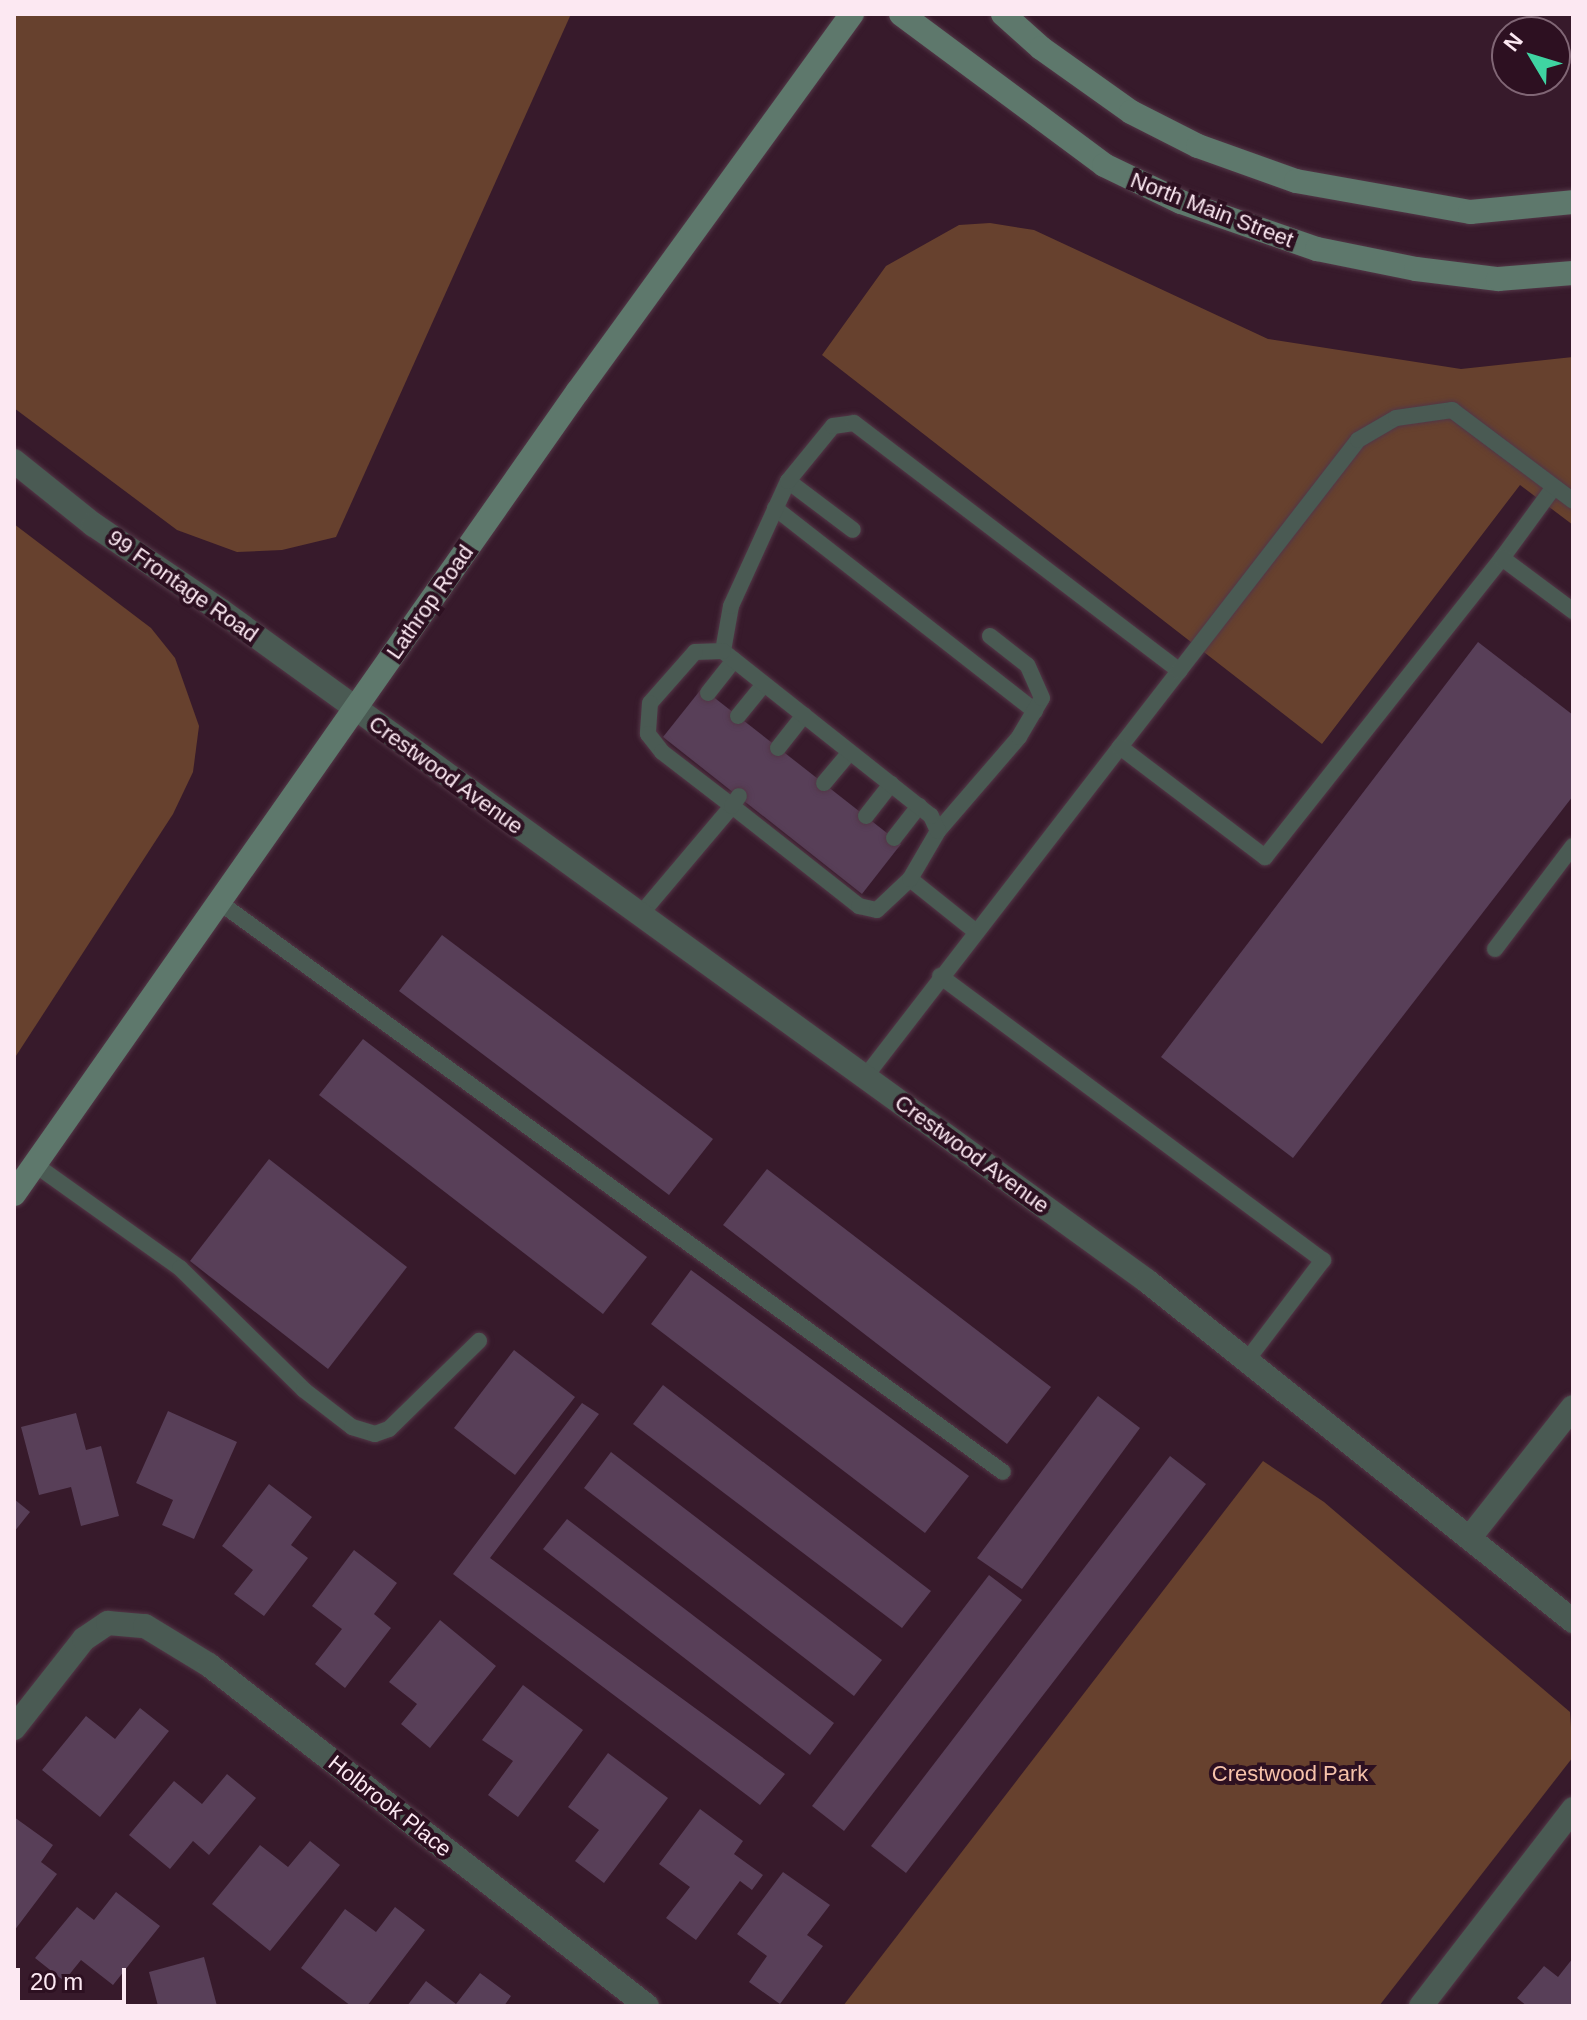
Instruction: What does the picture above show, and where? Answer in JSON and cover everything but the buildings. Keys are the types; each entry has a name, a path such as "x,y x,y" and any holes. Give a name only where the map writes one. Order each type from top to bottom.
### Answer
{"main road":[{"name":"Lathrop Road","path":"14,1194 354,709 852,14"},
{"name":"North Main Street","path":"901,14 1104,165 1181,202 1317,249 1416,269 1498,279 1573,273"},
{"path":"1003,14 1131,112 1198,146 1296,181 1470,212 1573,202"}],"street":[{"name":"99 Frontage Road","path":"14,461 94,525 354,709"},
{"name":"Crestwood Avenue","path":"354,709 865,1077 1247,1360 1471,1536 1573,1621"},
{"path":"1471,1536 1573,1407"},
{"name":"Holbrook Place","path":"14,1728 84,1639 108,1623 124,1621 145,1626 209,1665 647,2006"},
{"path":"1421,2006 1573,1809"}],"lane":[{"path":"865,1077 974,930 1358,440 1396,418 1452,410 1573,501"},
{"path":"708,693 728,655 731,606 788,481 833,426 854,423 1179,671"},
{"path":"788,481 853,530"},
{"path":"1120,747 1265,857 1502,558 1554,487"},
{"path":"775,508 1035,711"},
{"path":"1502,558 1573,611"},
{"path":"938,831 919,806 728,655 695,652 650,703 648,734 877,910 910,879 931,851 938,831 1019,737 1042,698 1027,665 990,636"},
{"path":"738,716 764,684"},
{"path":"778,748 804,715"},
{"path":"824,783 850,752"},
{"path":"866,816 891,784"},
{"path":"640,915 735,801"},
{"path":"894,838 919,806"},
{"path":"1495,949 1573,846"},
{"path":"910,879 974,930"},
{"path":"219,902 1003,1472"},
{"path":"940,976 1323,1260 1247,1360"},
{"path":"34,1164 180,1268 304,1390 352,1427 375,1434 389,1429 479,1341"}],"green space":[{"path":"14,14 571,14 336,537 282,550 237,552 177,530 14,408"},
{"path":"990,223 1034,230 1268,339 1461,369 1573,357 1573,525 1520,485 1322,744 822,355 886,266 959,225"},
{"path":"14,524 151,628 175,658 199,726 193,772 173,814 14,1059"},
{"name":"Crestwood Park","path":"1263,1461 1324,1502 1570,1712 1573,1757 1379,2006 843,2006"}]}
